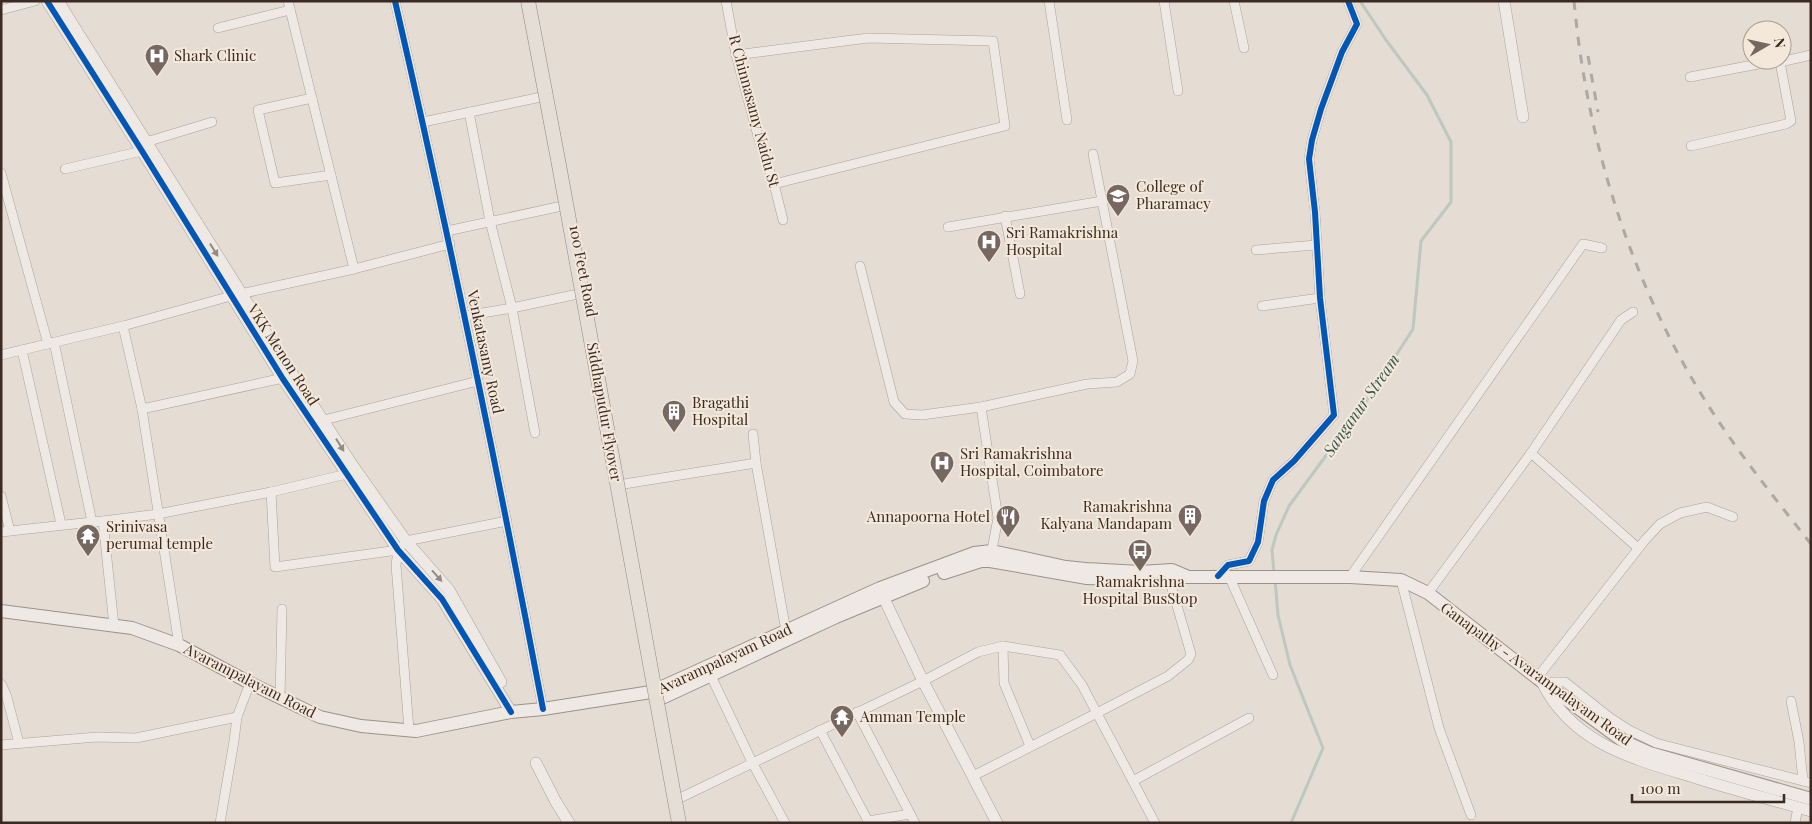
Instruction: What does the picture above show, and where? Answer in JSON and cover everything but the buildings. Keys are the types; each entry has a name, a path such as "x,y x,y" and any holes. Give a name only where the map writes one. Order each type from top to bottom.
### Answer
{"main road":[{"name":"100 Feet Road","path":"523,1 578,294 658,693"},
{"name":"Siddhapudur Flyover","path":"528,1 679,823"},
{"name":"100 Feet Road","path":"532,1 624,484 658,693"},
{"path":"658,693 711,676 836,617 881,593 981,562 991,556 1066,567 1140,572 1172,570 1186,576"},
{"path":"991,556 1087,578 1136,580 1186,576"},
{"name":"Ganapathy - Avarampalayam Road","path":"1186,576 1350,577 1401,580 1428,593 1540,680 1623,741 1650,753 1811,799"},
{"name":"Avarampalayam Road","path":"1,611 132,628 179,645 250,683 320,717 361,726 416,731 514,712 658,693 786,631 881,593"}],"street":[{"path":"1,10 35,1"},
{"name":"VKK Menon Road","path":"47,1 144,146"},
{"name":"VKK Menon Road","path":"58,1 144,146 347,474 442,599 514,712"},
{"name":"Venkatasamy Road","path":"396,1 450,244 507,521 543,709"},
{"name":"R Chinnasamy Naidu St","path":"726,1 736,55 783,220"},
{"path":"1049,1 1067,120"},
{"path":"1164,1 1178,91"},
{"path":"1234,1 1244,48"},
{"path":"1273,675 1228,576 1228,565 1249,561 1258,542 1264,501 1273,480 1294,461 1334,414 1320,298 1309,159 1312,140 1321,109 1342,52 1358,24 1348,1"},
{"path":"1504,1 1523,116"},
{"path":"218,28 289,6 354,269"},
{"path":"736,55 868,38 993,41 1005,126 774,184"},
{"path":"1792,59 1811,55"},
{"path":"1690,77 1742,67"},
{"path":"1691,146 1786,124 1790,121 1781,70"},
{"path":"423,122 541,97"},
{"path":"312,98 258,110 276,183 331,175"},
{"path":"469,112 490,221 512,308 535,433"},
{"path":"65,169 144,146 212,122"},
{"path":"860,266 894,402 905,414 922,415 981,407 1087,384 1117,382 1130,374 1133,361 1094,154"},
{"path":"1,173 51,343 92,522"},
{"path":"948,227 1102,201"},
{"path":"447,231 562,206"},
{"path":"1005,216 1020,294"},
{"path":"1,355 123,326 236,294 354,269 450,244"},
{"path":"1350,577 1583,244 1602,248"},
{"path":"1256,250 1316,245"},
{"path":"464,316 578,294"},
{"path":"1262,306 1320,298"},
{"path":"1428,593 1531,453 1621,320 1633,312"},
{"path":"123,326 142,409 179,645"},
{"path":"22,350 61,524"},
{"path":"142,409 288,377"},
{"name":"VKK Menon Road","path":"288,377 324,420 402,545"},
{"path":"324,420 478,381"},
{"path":"981,407 998,518 991,556"},
{"path":"753,434 756,463 786,631"},
{"path":"1531,453 1638,548"},
{"path":"624,484 756,463"},
{"path":"1,496 6,531 158,514 270,492 347,474"},
{"path":"270,492 275,567 402,545 507,521"},
{"path":"1540,680 1638,548 1660,524 1680,513 1707,506 1733,517"},
{"path":"103,521 114,626"},
{"path":"402,545 396,566 409,730"},
{"path":"973,776 1168,676 1188,660 1191,654 1169,578"},
{"path":"1401,580 1439,728 1471,815"},
{"path":"881,593 923,681 997,823"},
{"path":"280,698 282,609"},
{"path":"680,798 923,681 978,652 1003,646 1060,655 1082,685 1154,823"},
{"path":"1003,646 1004,683 1030,746"},
{"path":"711,676 752,762 785,823"},
{"path":"1540,680 1565,682 1629,730 1656,743 1696,755 1807,782 1791,701"},
{"path":"1540,680 1549,696 1572,722 1616,752 1648,765 1811,810"},
{"path":"218,822 234,741 236,717 250,683"},
{"path":"1,684 6,694 19,743"},
{"path":"658,693 685,823"},
{"path":"658,693 675,823"},
{"path":"857,712 915,823"},
{"path":"1,745 97,737 136,738 236,717"},
{"path":"1133,781 1249,718"},
{"path":"820,730 868,821 910,814"},
{"path":"536,762 569,823"},
{"path":"1795,823 1798,807"}],"waterway":[{"name":"Sanganur Stream","path":"1274,573 1272,550 1276,535 1289,506 1369,397 1413,329 1421,241 1451,202 1451,142 1427,95 1360,1"},
{"name":"Sanganur Stream","path":"1275,579 1278,615 1290,665 1323,748 1291,823"}],"railway":[{"path":"1574,1 1589,105 1601,156 1633,256 1653,304 1677,351 1715,416 1755,472 1811,544"},
{"path":"1588,56 1598,112"}],"cycle path":[{"path":"47,1 283,379 398,550 442,599 511,712"},
{"path":"395,1 435,177 543,709"},
{"path":"1218,576 1228,565 1249,561 1258,542 1264,501 1273,480 1294,461 1334,415 1320,298 1315,212 1309,159 1312,140 1321,109 1342,52 1357,24 1348,1"}],"place":[{"name":"Shark Clinic","path":"157,77"},
{"name":"College of Pharamacy","path":"1118,217"},
{"name":"Sri Ramakrishna Hospital","path":"989,263"},
{"name":"Bragathi Hospital","path":"674,433"},
{"name":"Sri Ramakrishna Hospital, Coimbatore","path":"942,484"},
{"name":"Ramakrishna Kalyana Mandapam","path":"1190,537"},
{"name":"Annapoorna Hotel","path":"1008,538"},
{"name":"Srinivasa perumal temple","path":"88,557"},
{"name":"Ramakrishna Hospital BusStop","path":"1140,572"},
{"name":"Amman Temple","path":"842,738"}]}
